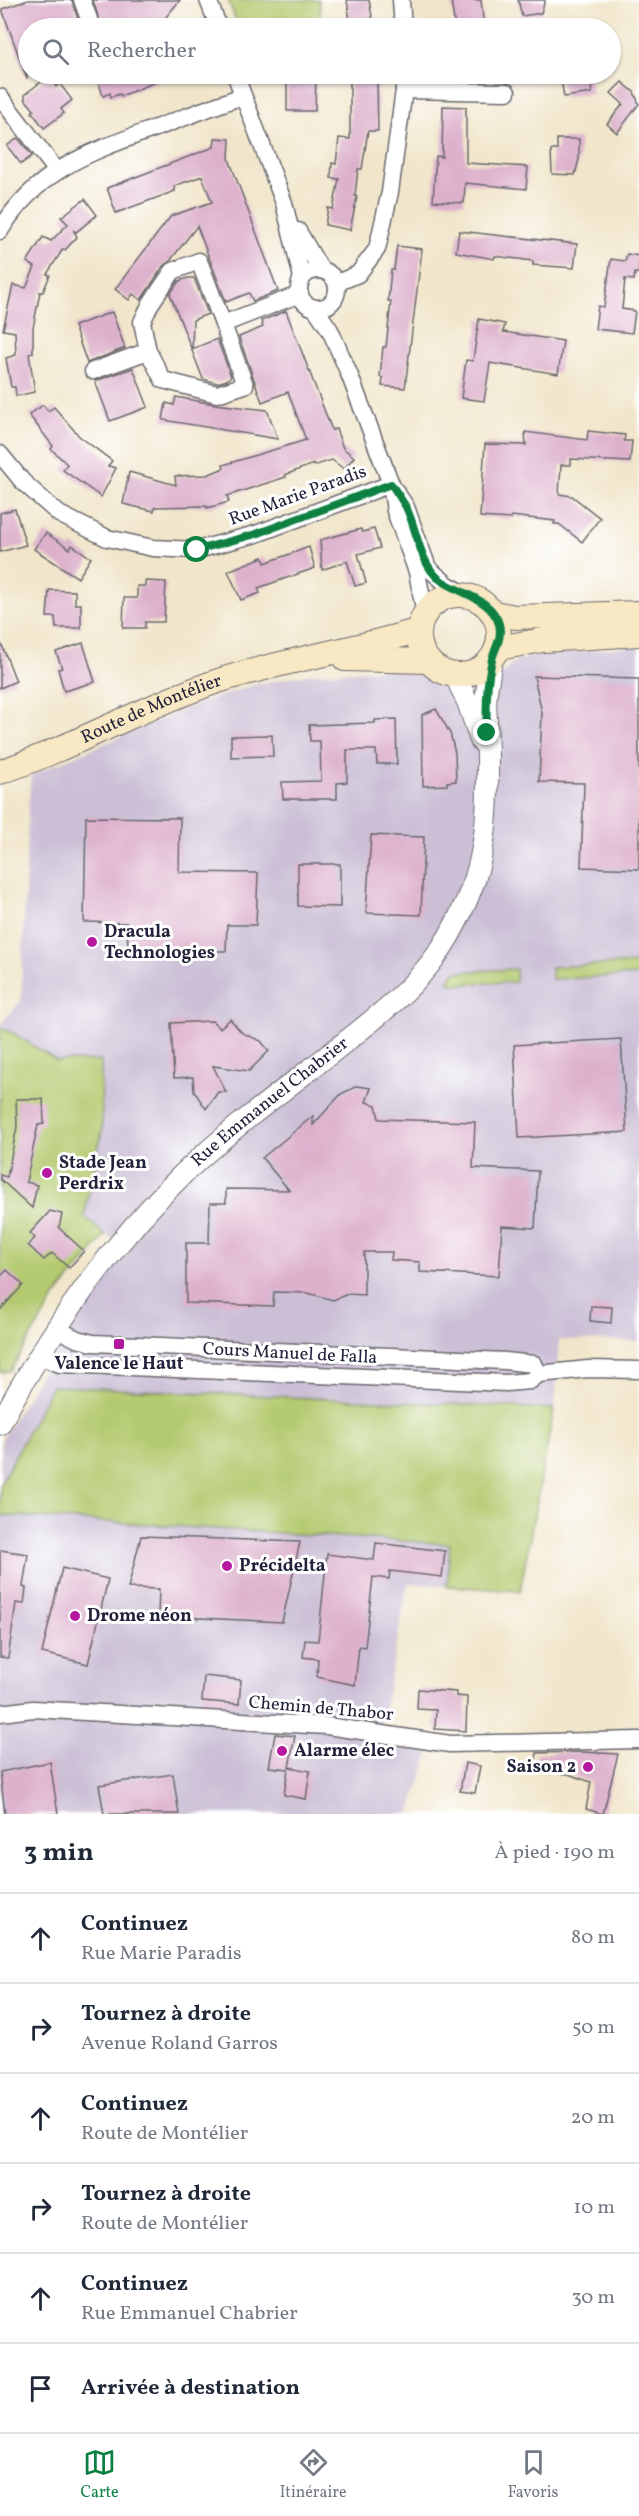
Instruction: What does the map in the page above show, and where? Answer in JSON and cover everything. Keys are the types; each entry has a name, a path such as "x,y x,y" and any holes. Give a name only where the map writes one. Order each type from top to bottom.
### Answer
{"main road":[{"name":"Route de Montélier","path":"0,772 69,746 213,683 270,666 306,659 422,622 433,604 456,595 468,596"},
{"path":"468,596 487,605 494,613 499,624 500,636 495,654"},
{"path":"494,613 515,618 639,613"},
{"path":"422,622 422,652 428,661"},
{"path":"455,675 475,672 495,654 543,640 639,634"},
{"name":"Route de Montélier","path":"306,659 428,661 445,673 455,675"}],"street":[{"path":"82,0 89,18"},
{"path":"208,0 215,18"},
{"path":"400,0 402,18"},
{"path":"239,84 284,203 304,244 321,270"},
{"path":"337,283 358,274 377,249 390,192 404,84"},
{"path":"425,84 507,92"},
{"path":"0,231 9,215 56,170 87,154 243,96"},
{"path":"0,97 56,170"},
{"path":"223,324 301,286 310,271 321,270 329,273 337,283 337,294 323,305 306,303 301,286 284,203"},
{"path":"199,261 223,324 245,385 217,394 163,380 148,351 142,322 151,303 173,271 199,261"},
{"path":"323,305 391,484 406,507 429,568 448,585 468,596"},
{"path":"93,371 148,351"},
{"name":"Rue Marie Paradis","path":"0,454 22,482 60,514 107,538 153,548 197,550 207,548 256,534 391,484"},
{"path":"391,484 395,512 417,572 422,622"},
{"name":"Rue Emmanuel Chabrier","path":"0,1424 55,1328 116,1248 184,1173 235,1129 375,1019 412,984 438,953 462,909 482,854 488,798 486,699 495,654"},
{"name":"Rue Emmanuel Chabrier","path":"455,675 479,733 487,765"},
{"name":"Cours Manuel de Falla","path":"55,1328 77,1340 93,1343 505,1361 534,1364 539,1374"},
{"name":"Cours Manuel de Falla","path":"38,1356 60,1364 506,1383 530,1381 539,1374 588,1369 639,1370"},
{"name":"Chemin de Thabor","path":"0,1713 33,1709 327,1726 450,1744 639,1740"}],"shaded area":[{"path":"639,645 639,1341 559,1340 554,1409 52,1387 0,1485 1,1441 45,1367 107,1276 130,1249 105,1235 84,1216 102,1131 57,1062 13,1033 0,1028 0,1025 21,1001 31,775 192,706 254,685 308,674 416,667 442,687 471,685 504,672 514,662 529,657"},
{"path":"0,1515 450,1544 447,1586 408,1583 380,1733 433,1741 410,1814 0,1814"}],"green space":[{"path":"228,0 319,0 321,18 235,18"},
{"path":"639,963 639,975 552,979 551,967"},
{"path":"516,969 516,982 455,984 448,981 455,972"},
{"name":"Stade Jean Perdrix","path":"0,1028 13,1033 57,1061 101,1061 102,1131 84,1216 105,1235 53,1300 10,1371 0,1372"},
{"path":"52,1386 554,1409 520,1591 447,1586 450,1544 0,1515 0,1485"}],"building":[{"path":"28,0 72,0 77,18 18,18 18,54 2,9"},
{"path":"93,0 180,0 165,18 98,18"},
{"path":"347,0 369,0 372,18 350,18"},
{"path":"451,0 481,0 483,18 454,18"},
{"path":"518,0 545,0 541,13 522,16"},
{"path":"621,83 634,92 639,104 617,133 607,124 623,104 611,93"},
{"path":"38,84 54,84 56,87 60,84 72,100 61,109 64,113 44,128 32,112 34,110 25,99 25,94"},
{"path":"99,84 151,84 121,96 120,94 111,97 110,93 103,96"},
{"path":"287,84 316,84 315,111 287,111"},
{"path":"350,84 377,84 378,131 368,131 362,169 358,169 355,196 357,197 350,230 325,225 328,208 333,209 339,179 331,178 332,163 336,164 339,138 350,139"},
{"path":"562,84 591,84 592,93 564,97"},
{"path":"443,106 466,107 466,163 528,167 526,189 465,183 464,203 433,201 436,156 442,157"},
{"path":"18,138 32,156 21,164 7,146"},
{"path":"215,138 230,139 229,159 278,291 253,301 249,293 226,302 197,226 170,261 164,265 141,300 133,294 129,300 115,289 171,216 212,202 202,176 174,186 175,191 116,213 107,188 214,147"},
{"path":"557,139 579,139 579,159 575,175 552,174 551,150 557,150"},
{"path":"85,199 97,215 76,232 74,231 77,237 65,250 63,249 47,274 50,275 43,292 40,292 33,328 33,353 29,354 35,392 16,396 15,387 11,387 6,358 16,355 15,332 3,330 13,285 26,288 35,267 27,262 43,237 51,241 68,224 61,217"},
{"path":"459,231 577,244 574,268 533,265 533,261 495,256 494,259 456,252"},
{"path":"397,246 422,249 405,388 382,386 383,378 380,377 391,301 388,301 391,270 394,270"},
{"path":"627,254 639,256 639,273 635,273 634,280 625,279 622,309 635,311 632,333 595,329 598,306 604,307 611,259 625,261"},
{"path":"194,278 208,314 193,320 192,349 217,339 231,376 227,380 217,383 203,379 170,294 179,281"},
{"path":"286,311 332,430 336,429 343,448 354,457 344,469 332,460 313,466 313,464 285,475 286,477 227,496 229,502 207,508 207,506 155,507 154,511 123,504 129,472 176,485 175,476 207,475 224,468 223,465 306,440 288,392 262,402 239,337 263,327 261,321"},
{"path":"112,312 125,348 87,363 74,326"},
{"path":"479,319 505,324 503,332 563,341 558,374 490,363 484,401 461,398 466,360 473,361"},
{"path":"133,368 148,407 110,421 95,381"},
{"path":"176,397 267,410 278,439 163,420 166,403 174,405"},
{"path":"43,405 48,411 54,407 79,436 112,461 108,466 116,468 101,497 63,470 67,464 51,449 53,446 29,415"},
{"path":"588,431 625,435 624,441 632,441 630,462 571,459 571,465 561,465 559,494 572,496 600,518 582,542 559,524 554,524 555,521 511,516 511,519 480,517 485,444 526,445 525,432 587,440"},
{"path":"15,509 26,545 0,552 0,513"},
{"path":"361,529 362,532 374,529 380,548 358,554 366,583 355,586 347,561 322,570 320,540"},
{"path":"46,533 70,549 72,545 91,558 78,578 34,549"},
{"path":"309,547 315,568 258,588 260,593 241,600 228,571 263,557 265,563"},
{"path":"145,581 166,582 164,622 145,622 145,628 123,628 124,598 137,598 137,586 145,586"},
{"path":"49,590 75,591 75,604 81,604 81,628 56,628 55,617 47,617"},
{"path":"83,643 95,682 64,691 58,669 62,668 56,652"},
{"path":"0,644 16,681 0,688"},
{"path":"534,676 639,679 639,869 581,867 584,783 539,782 542,713"},
{"path":"436,709 450,733 455,753 456,781 447,782 447,785 423,786 422,715"},
{"path":"396,719 397,764 377,764 376,750 347,750 347,782 337,783 337,799 283,799 282,782 321,781 320,741 310,741 309,725 375,723 375,720"},
{"path":"272,735 273,756 231,757 231,736"},
{"path":"86,817 180,818 179,872 258,873 256,925 227,925 226,951 128,950 127,923 84,922"},
{"path":"371,835 424,837 421,915 366,913"},
{"path":"298,864 340,864 340,907 298,906"},
{"path":"230,1019 242,1033 261,1041 269,1051 249,1071 213,1066 226,1092 218,1092 206,1109 194,1091 193,1077 174,1078 171,1023 212,1021 220,1028"},
{"path":"621,1039 627,1132 519,1138 514,1045"},
{"path":"357,1086 371,1088 366,1102 376,1105 379,1119 475,1122 473,1168 538,1171 535,1228 502,1226 499,1276 420,1272 420,1262 391,1260 392,1252 364,1252 364,1295 348,1294 333,1300 308,1293 274,1292 273,1306 186,1303 186,1243 209,1243 210,1203 226,1203 226,1189 289,1190 262,1158 313,1116 313,1125 341,1094"},
{"path":"16,1099 43,1099 44,1124 38,1125 26,1182 37,1185 32,1208 0,1179 0,1175 7,1177 17,1127"},
{"path":"50,1211 62,1214 59,1228 84,1251 69,1268 52,1253 44,1260 28,1245 35,1238 30,1233"},
{"path":"7,1270 23,1285 0,1310 0,1277"},
{"path":"591,1306 612,1307 611,1323 590,1321"},
{"name":"Précidelta","path":"141,1536 300,1542 282,1622 158,1616 159,1589 128,1588"},
{"path":"376,1543 445,1551 442,1577 390,1571 389,1579 373,1577 365,1647 359,1646 355,1685 317,1677 318,1659 303,1657 305,1640 318,1641 327,1554 374,1560"},
{"path":"0,1550 28,1554 23,1587 26,1588 24,1604 16,1603 8,1658 0,1657"},
{"name":"Drome néon","path":"62,1568 108,1579 88,1664 42,1653"},
{"path":"204,1676 241,1680 239,1704 202,1701"},
{"path":"418,1689 456,1692 456,1696 467,1697 466,1731 435,1729 436,1710 417,1709"},
{"path":"275,1734 295,1736 289,1767 310,1771 306,1799 284,1795 288,1769 269,1767"},
{"path":"537,1753 618,1754 603,1814 586,1809 591,1782 568,1774 534,1770"},
{"path":"50,1762 58,1814 5,1814 0,1772"},
{"path":"465,1763 480,1766 475,1793 460,1791"},
{"path":"173,1774 179,1814 104,1814 99,1785"}],"place":[{"name":"Dracula Technologies","path":"92,942"},
{"name":"Stade Jean Perdrix","path":"47,1173"},
{"name":"Valence le Haut","path":"119,1344"},
{"name":"Précidelta","path":"227,1566"},
{"name":"Drome néon","path":"75,1616"},
{"name":"Alarme élec","path":"282,1751"},
{"name":"Saison 2","path":"588,1767"}],"route":[{"path":"197,550 256,534 391,484 406,507 429,568 448,585 487,605 499,624 498,648 491,660 486,699 487,733"}]}
